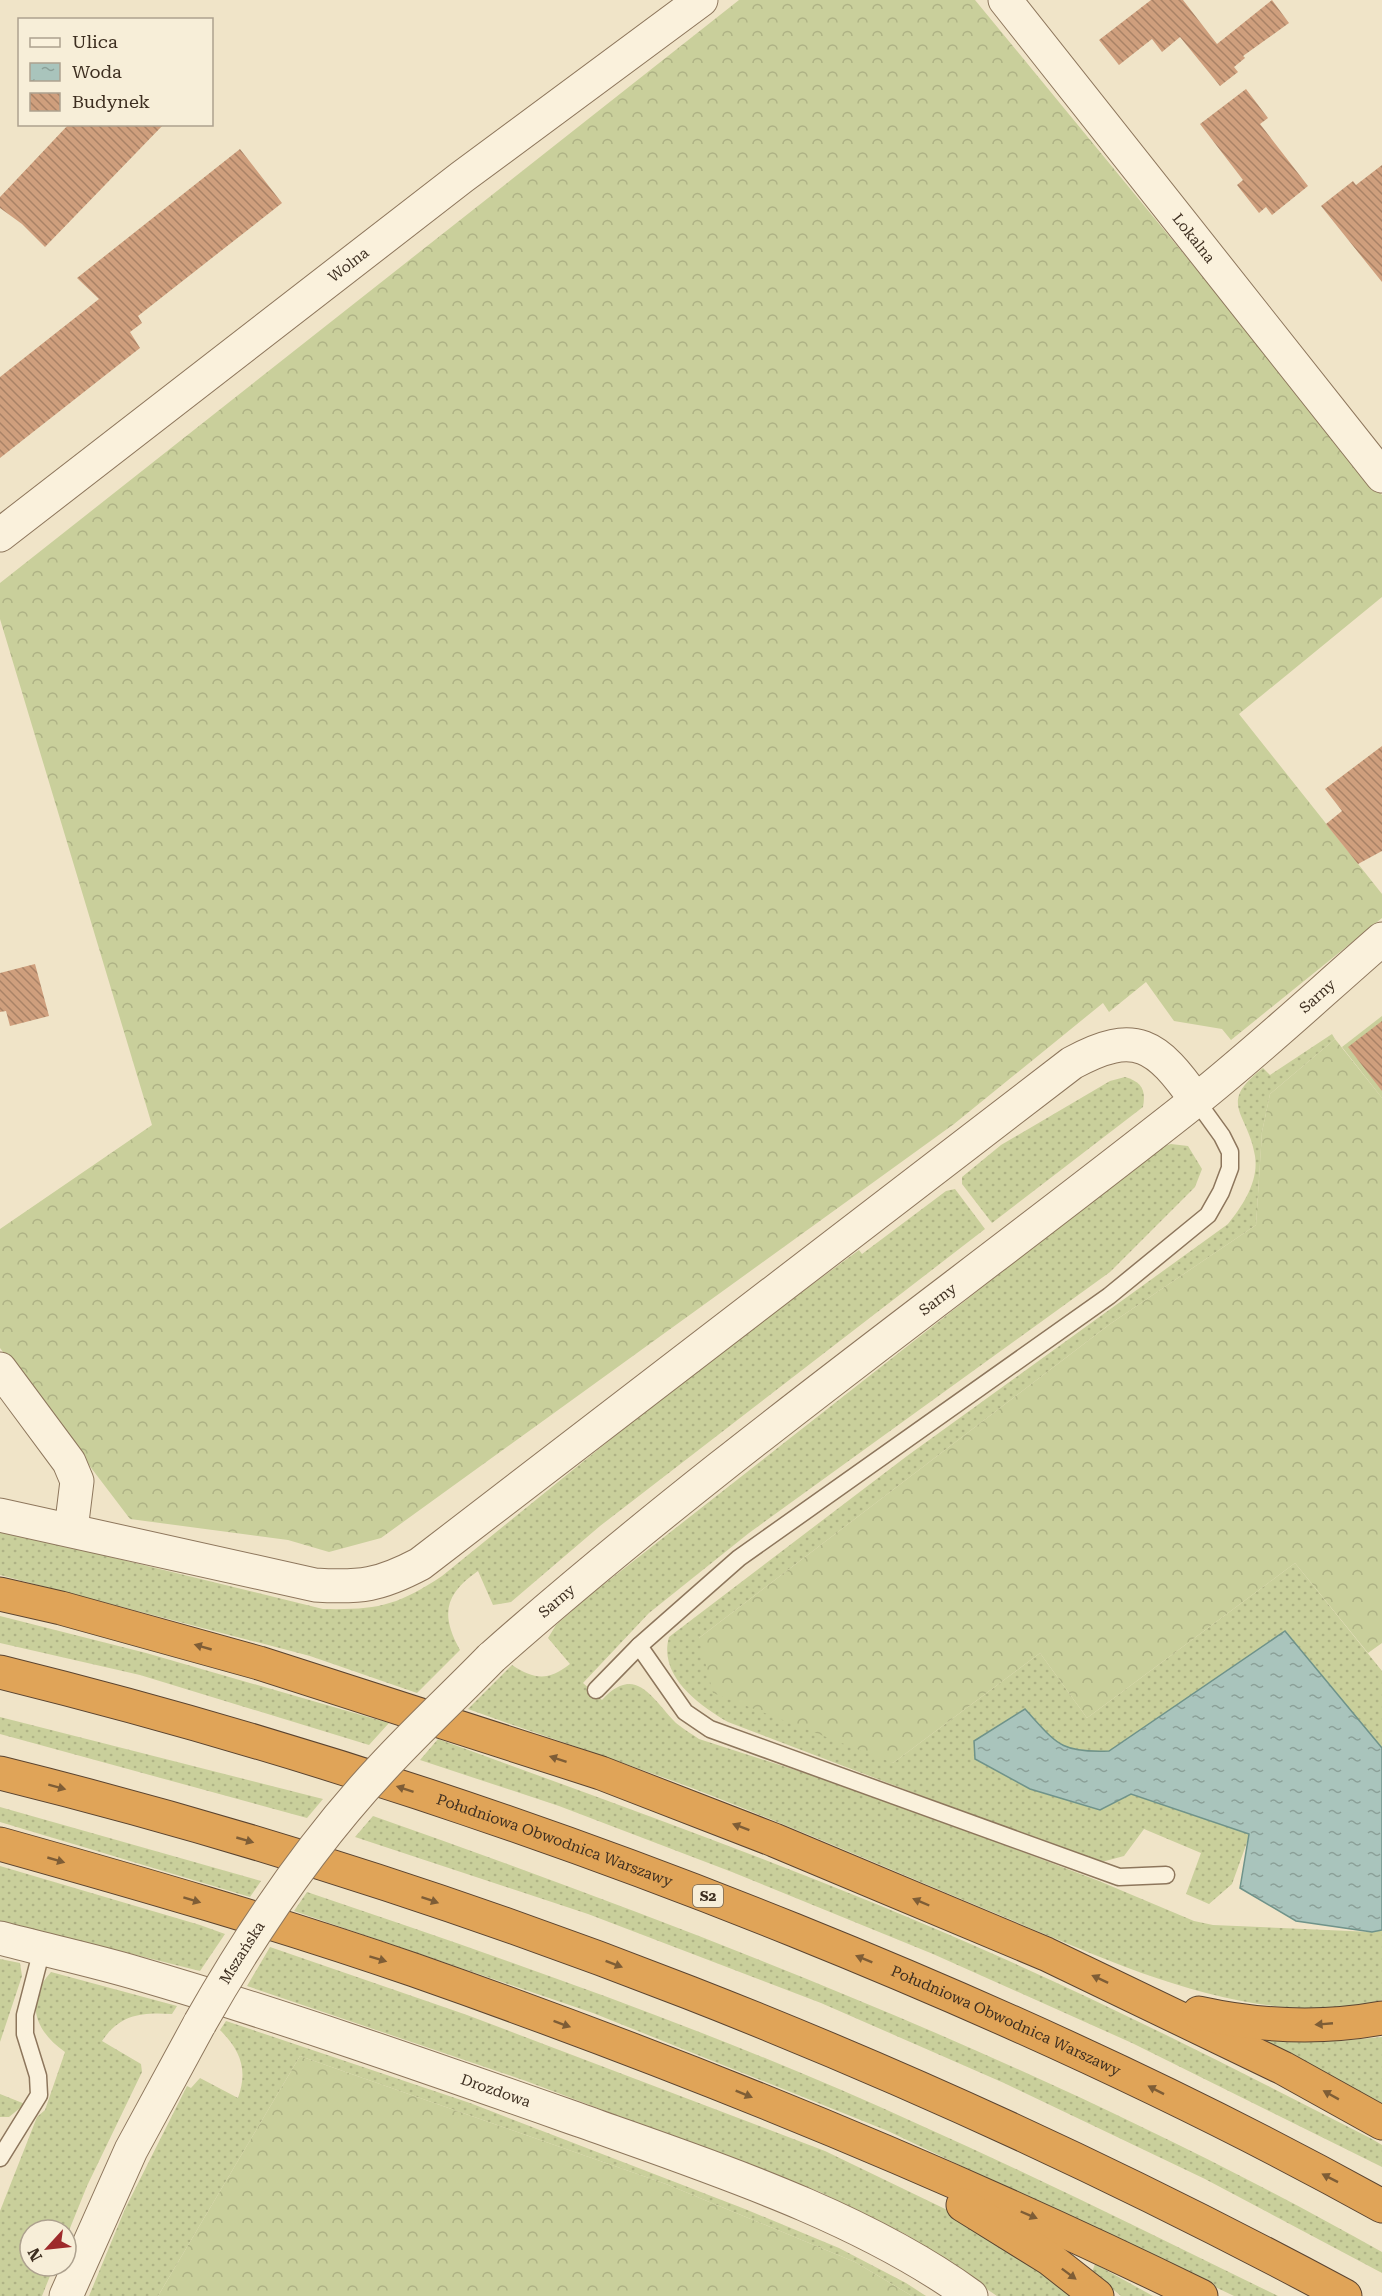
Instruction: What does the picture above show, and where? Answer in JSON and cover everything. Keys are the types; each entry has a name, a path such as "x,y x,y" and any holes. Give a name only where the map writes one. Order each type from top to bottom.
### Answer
{"highway":[{"path":"0,1594 62,1608 259,1663 601,1773 774,1840 1047,1954 1153,2003 1283,2068 1382,2123"},
{"name":"Południowa Obwodnica Warszawy","path":"0,1672 313,1759 552,1837 652,1874 836,1947 1002,2017 1162,2093 1382,2206"},
{"path":"0,1773 286,1852 503,1924 706,1998 827,2048 1059,2151 1168,2204 1345,2296"},
{"path":"0,1844 136,1883 411,1969 659,2060 801,2117 1084,2239 1202,2296"},
{"path":"1153,2003 1238,2022 1315,2025 1382,2018"},
{"path":"801,2117 981,2215 1050,2259 1097,2296"}],"street":[{"name":"Wolna","path":"0,535 462,177 701,0"},
{"name":"Lokalna","path":"1005,0 1382,476"},
{"name":"Sarny","path":"490,1658 589,1572 829,1381 1196,1100 1382,939"},
{"path":"0,1515 315,1585 347,1587 373,1585 397,1576 437,1552 1072,1063 1099,1048 1124,1044 1149,1048 1182,1079 1196,1100"},
{"path":"0,1370 73,1472 77,1481 71,1530"},
{"name":"Mszańska","path":"66,2296 131,2150 230,1971 319,1844 381,1769 490,1658"},
{"name":"Drozdowa","path":"0,1938 134,1972 381,2050 709,2167 863,2231 915,2260 971,2296"}],"lane":[{"path":"596,1690 639,1646 740,1558 1109,1296 1208,1215 1221,1192 1230,1168 1230,1152 1222,1136 1196,1100"},
{"path":"639,1646 685,1712 710,1729 1119,1877 1166,1875"},
{"path":"0,2158 39,2095 38,2076 25,2034 25,2015 42,1949"}],"green space":[{"path":"739,0 975,0 1382,495 1382,597 1239,714 1382,894 1382,918 1231,1040 1222,1029 1174,1021 1146,982 1109,1012 1103,1003 954,1124 381,1538 329,1552 288,1540 130,1519 0,1348 0,1229 152,1125 0,619 0,583"},
{"path":"1382,1016 1382,1098 1342,1047"},
{"path":"1332,1034 1335,1039 1270,1094 1262,1132 1256,1225 1110,1324 699,1638 893,1763 1040,1653 1087,1718 1295,1563 1382,1671 1382,1748 1285,1631 1109,1751 1080,1750 1061,1744 1045,1731 1025,1709 1100,1810 1131,1794 1250,1834 1232,1884 1209,1904 1186,1894 1201,1853 1144,1829 1124,1856 1098,1863 728,1722 694,1698 675,1677 667,1651 669,1637 907,1456 1228,1224 1249,1192 1256,1165 1251,1141 1239,1109 1238,1100 1241,1091 1249,1080 1263,1068 1270,1075"},
{"path":"1335,1039 1382,1098 1382,1643 1368,1653 1295,1563 1087,1718 1040,1653 893,1763 713,1693 699,1638 1110,1324 1256,1225 1262,1132 1270,1094"},
{"path":"1125,1077 1135,1081 1142,1088 1143,1107 992,1223 962,1184 962,1177 1001,1145 1110,1081"},
{"path":"1171,1144 1188,1146 1202,1169 1195,1187 1110,1272 749,1533 649,1613 583,1683 602,1700 614,1689 634,1685 651,1695 676,1723 699,1739 873,1795 1099,1881 1194,1921 1213,1925 1372,1932 1382,1930 1382,2000 1332,2008 1281,2007 1230,1999 1179,1985 1079,1949 715,1797 468,1709 512,1665 528,1674 548,1676 570,1664 548,1638 556,1625 589,1596 1161,1147"},
{"path":"955,1189 985,1229 600,1526 511,1602 493,1605 478,1571 458,1588 449,1606 450,1626 460,1650 417,1693 310,1656 0,1575 0,1530 323,1609 373,1607 399,1600 442,1576 700,1367 859,1250 862,1254 946,1191"},
{"path":"0,1616 146,1653 389,1723 369,1745 140,1675 0,1643"},
{"path":"0,1717 323,1799 307,1818 0,1734"},
{"path":"438,1739 792,1870 1047,1978 1187,2045 1372,2139 1382,2145 1382,2167 1132,2043 933,1954 732,1872 559,1806 420,1760"},
{"path":"0,1807 261,1881 250,1897 0,1822"},
{"path":"373,1816 632,1910 760,1960 1013,2067 1138,2125 1382,2252 1382,2273 1205,2179 1004,2083 821,2003 588,1914 355,1837"},
{"path":"0,1866 225,1934 200,1971 0,1921"},
{"path":"307,1892 540,1972 770,2060 1010,2166 1278,2296 1234,2296 888,2131 593,2013 294,1911"},
{"path":"270,1947 467,2015 825,2151 968,2220 1029,2261 1073,2296 997,2296 907,2235 820,2192 526,2081 247,1986"},
{"path":"0,1959 20,1963 22,1976 0,2042"},
{"path":"51,1972 177,2006 172,2014 141,2015 124,2020 116,2025 102,2041 141,2064 142,2072 74,2218 18,2218 18,2278 49,2278 42,2296 0,2296 0,2211 37,2117 45,2110 65,2052 46,2035 40,2025 36,2005 43,1983"},
{"path":"226,2021 470,2103 745,2209 839,2248 926,2296 912,2296 855,2262 666,2184 300,2056 158,2296 89,2296 125,2209 187,2086 191,2088 200,2078 238,2098 242,2079 241,2061 238,2053 220,2030"},
{"path":"1382,2037 1382,2112 1264,2045 1267,2040 1338,2041"},
{"path":"300,2056 666,2184 855,2262 912,2296 158,2296"},
{"path":"0,2094 25,2104 9,2117 0,2117"},
{"path":"1095,2264 1153,2296 1121,2296 1092,2272"}],"water":[{"path":"1285,1631 1382,1748 1382,1930 1372,1932 1296,1921 1240,1888 1249,1834 1131,1794 1100,1810 1030,1789 975,1759 974,1741 1025,1709 1045,1731 1069,1748 1109,1751"}],"building":[{"path":"1151,0 1183,0 1217,44 1272,0 1289,23 1243,56 1245,58 1234,67 1238,72 1220,86 1180,37 1162,52 1152,39 1119,65 1099,40"},
{"path":"1246,89 1268,118 1260,124 1308,186 1272,215 1266,207 1259,213 1237,185 1243,180 1200,124"},
{"path":"67,126 162,126 45,247 22,224 0,208 0,197"},
{"path":"240,149 282,203 138,316 142,323 130,332 140,348 0,458 0,377 99,299 77,278"},
{"path":"1382,165 1382,282 1321,206 1353,181 1356,185"},
{"path":"1382,746 1382,851 1358,864 1326,824 1342,811 1325,789"},
{"path":"35,964 49,1016 10,1026 6,1011 0,1012 0,973"},
{"path":"1382,1021 1382,1091 1348,1047"}]}
